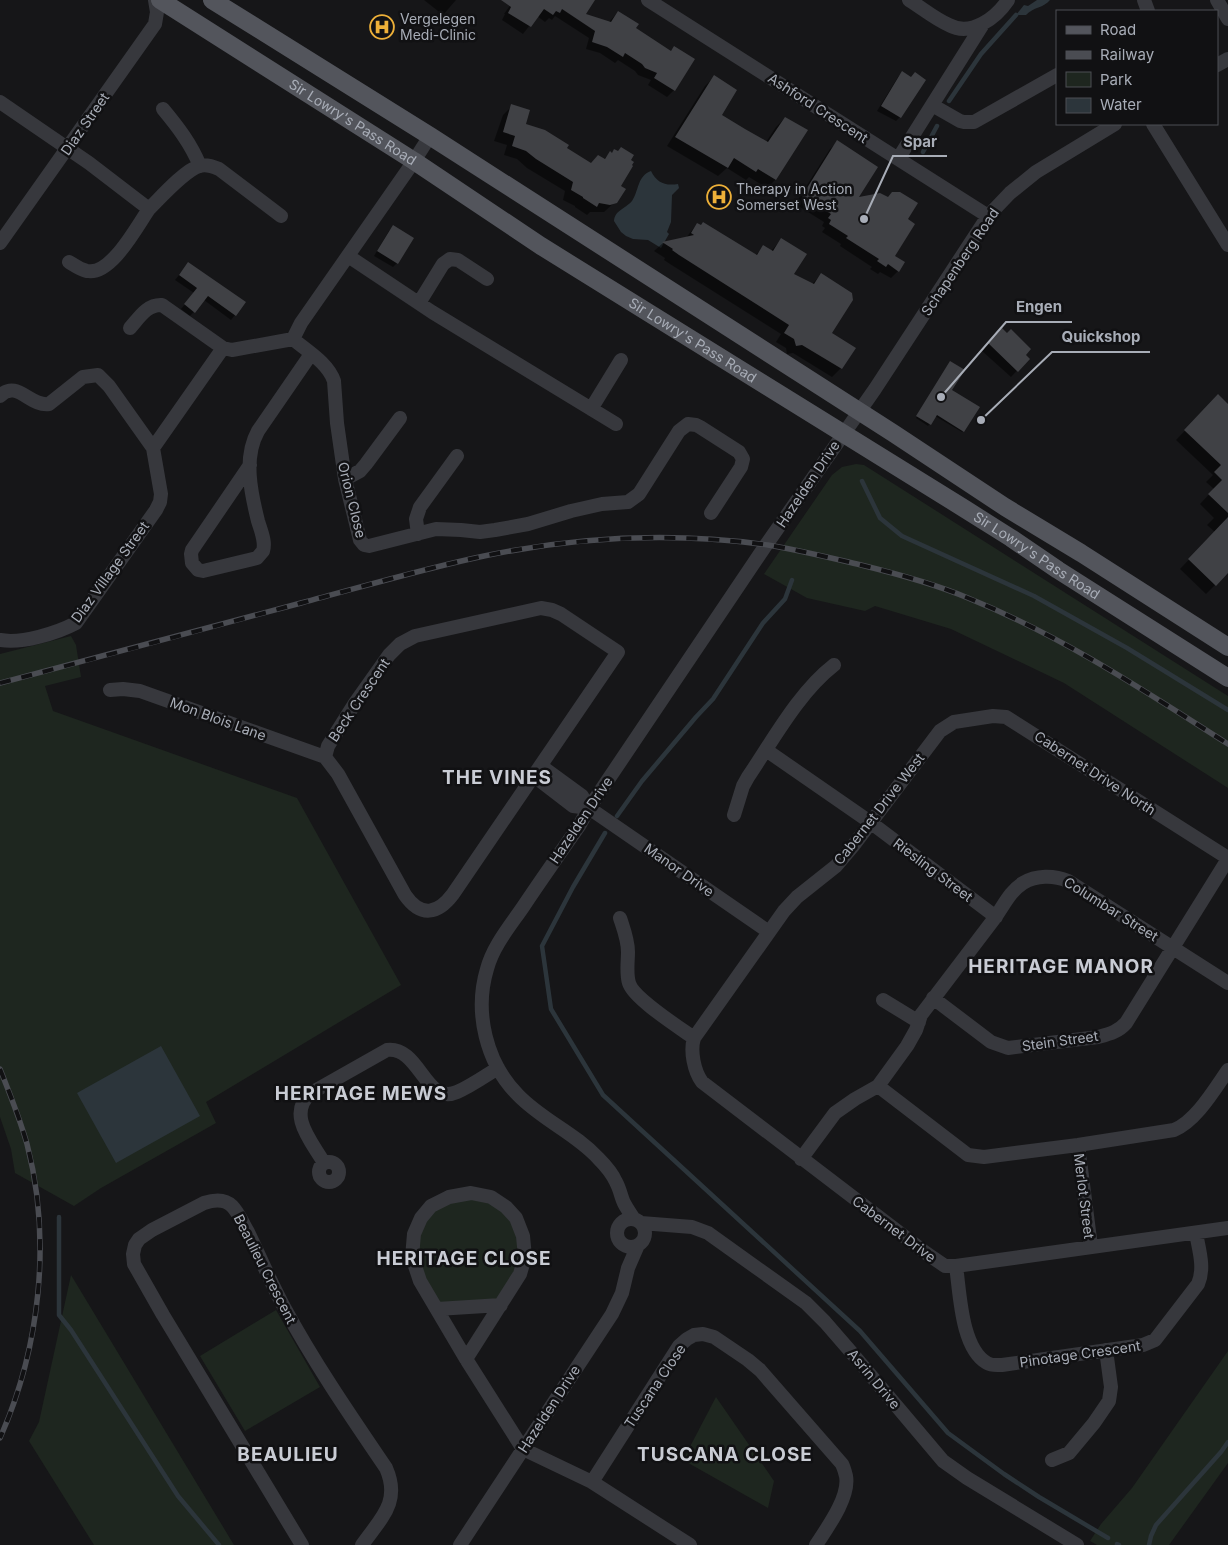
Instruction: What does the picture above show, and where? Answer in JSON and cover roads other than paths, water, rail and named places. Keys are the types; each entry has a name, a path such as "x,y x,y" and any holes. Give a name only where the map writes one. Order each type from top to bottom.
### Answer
{"main road":[{"name":"Sir Lowry's Pass Road","path":"160,0 414,162 541,246 1011,538 1228,678"},
{"name":"Sir Lowry's Pass Road","path":"212,0 430,136 1005,507 1228,646"}],"street":[{"name":"Diaz Street","path":"0,243 155,24 157,12 155,0"},
{"name":"Ashford Crescent","path":"648,0 988,216"},
{"path":"909,0 949,26 962,28 988,21 1008,0"},
{"path":"1217,0 1228,19"},
{"path":"898,159 982,24"},
{"path":"932,105 960,121 974,122 1056,75"},
{"path":"0,102 89,163 149,209"},
{"path":"163,109 186,138 200,166"},
{"name":"Schapenberg Road","path":"843,433 875,389 988,216 1018,186 1036,172 1113,125"},
{"path":"1154,125 1228,245"},
{"path":"130,328 155,304 162,305 223,348 232,350 292,339 301,323 414,162 430,136"},
{"path":"69,262 86,271 98,270 104,267 117,255 149,209 189,171 200,166 218,169 281,216"},
{"path":"348,256 419,303 616,424"},
{"path":"419,303 443,264 450,259 458,260 488,279"},
{"name":"Orion Close","path":"292,339 329,370 334,381 337,423 345,479 360,540 368,546 436,529 480,532 495,530 528,524 602,504 631,500 640,494 682,428 692,424 700,427 739,452 743,459 742,467 711,513"},
{"path":"153,448 223,348"},
{"path":"250,465 192,550 192,563 198,570 207,571 257,558 263,551 264,542 250,492 252,443 258,431 311,354"},
{"path":"591,409 621,360"},
{"name":"Diaz Village Street","path":"0,396 5,391 14,390 37,403 49,404 83,377 98,375 109,386 153,448 160,486 160,502 156,510 76,623 66,628 23,640 11,642 0,640"},
{"path":"345,479 360,471 400,418"},
{"name":"Hazelden Drive","path":"460,1545 612,1314 622,1293 636,1229 617,1183 610,1172 582,1143 531,1107 506,1082 498,1068 490,1051 483,1024 482,998 487,968 504,935 843,433"},
{"path":"418,534 416,519 420,507 457,456"},
{"name":"Beck Crescent","path":"541,608 561,614 618,652 445,905 435,910 424,912 416,908 405,895 338,774 326,757 328,746 355,703 389,656 400,644 415,636 541,608"},
{"path":"734,815 742,786 766,750 804,694 822,674 834,665"},
{"name":"Mon Blois Lane","path":"110,690 140,691 326,757"},
{"name":"Cabernet Drive North","path":"954,722 1006,716 1228,859"},
{"name":"Cabernet Drive West","path":"694,1038 784,911 797,896 836,866 940,731 954,722"},
{"name":"Riesling Street","path":"766,750 870,822 996,918"},
{"path":"537,771 582,796 589,808"},
{"name":"Manor Drive","path":"589,808 769,932"},
{"name":"Stein Street","path":"933,998 990,1042 1008,1048 1098,1037 1112,1033 1126,1023 1228,859"},
{"name":"Columbar Street","path":"801,1158 835,1113 878,1086 907,1046 921,1015 933,998 996,918 1014,891 1023,883 1041,878 1059,877 1068,881 1228,983"},
{"path":"620,918 627,936 630,986 641,999 694,1038"},
{"path":"883,1000 919,1022"},
{"name":"Cabernet Drive","path":"694,1038 692,1044 696,1069 702,1082 945,1266 1228,1228"},
{"path":"324,1163 300,1120 300,1109 304,1099 311,1093 387,1050 394,1049 403,1052 432,1087 446,1094 456,1093 498,1068"},
{"path":"878,1086 968,1155 984,1157 1174,1130 1191,1120 1228,1070"},
{"name":"Merlot Street","path":"1078,1145 1091,1247"},
{"path":"466,1359 520,1274 525,1256 524,1236 516,1218 506,1207 491,1197 471,1193 449,1197 432,1206 422,1218 414,1234 412,1257 420,1281 466,1359 523,1449 592,1482 690,1545"},
{"name":"Beaulieu Crescent","path":"302,1545 134,1264 133,1254 139,1238 204,1203 219,1200 232,1205 301,1338 333,1390 386,1468 391,1480 392,1492 386,1512 362,1545"},
{"name":"Hazelden Drive","path":"628,1268 622,1245 617,1235 619,1225 636,1229"},
{"name":"Asrin Drive","path":"622,1245 627,1247 636,1229 676,1225 692,1226 708,1233 806,1303 844,1344 943,1461 967,1478 1077,1545"},
{"name":"Pinotage Crescent","path":"956,1266 967,1337 979,1356 987,1363 1002,1365 1150,1343 1155,1340 1201,1278 1202,1263 1196,1233"},
{"path":"437,1309 501,1305"},
{"name":"Tuscana Close","path":"592,1482 679,1346 694,1335 703,1334 714,1337 760,1370 842,1464 847,1477 845,1490 836,1512 816,1545"},
{"path":"1052,1460 1069,1453 1109,1400 1111,1387 1106,1350"}],"water":[{"path":"1037,0 1050,0 1045,5 1032,10 1026,15 1016,15 1024,5 1028,6"},
{"path":"651,171 659,181 665,184 678,184 679,188 672,195 671,222 667,232 669,234 661,248 648,240 633,239 626,236 614,221 616,214 632,201 643,176"},
{"path":"161,1046 200,1116 116,1163 77,1093"}],"waterway":[{"path":"949,101 981,54 1016,15"},
{"path":"923,152 937,126"},
{"path":"862,481 880,518 902,536 1034,596 1127,648 1228,710"},
{"path":"617,816 642,781 713,699 763,623 785,599 792,580"},
{"path":"605,833 573,887 542,946 551,1009 603,1095 860,1331 948,1433 1039,1497 1108,1538"},
{"path":"59,1217 59,1315 71,1330 178,1496 219,1545"},
{"path":"1149,1545 1156,1525 1228,1442"}],"railway":[{"path":"0,683 415,572 484,556 554,544 590,541 661,538 697,539 768,545 801,551 899,575 955,593 1003,613 1069,647 1133,684 1228,744"},
{"path":"0,1069 27,1144 35,1181 40,1255 33,1331 25,1368 0,1438"}],"place":[{"name":"Vergelegen Medi-Clinic","path":"382,27"},
{"name":"Therapy in Action Somerset West","path":"719,197"},
{"name":"Spar","path":"864,219"},
{"name":"Engen","path":"941,397"},
{"name":"Quickshop","path":"981,420"}],"district":[{"name":"THE VINES","path":"497,777"},
{"name":"HERITAGE MANOR","path":"1061,966"},
{"name":"HERITAGE MEWS","path":"361,1093"},
{"name":"HERITAGE CLOSE","path":"464,1258"},
{"name":"BEAULIEU","path":"288,1454"},
{"name":"TUSCANA CLOSE","path":"725,1454"}]}
